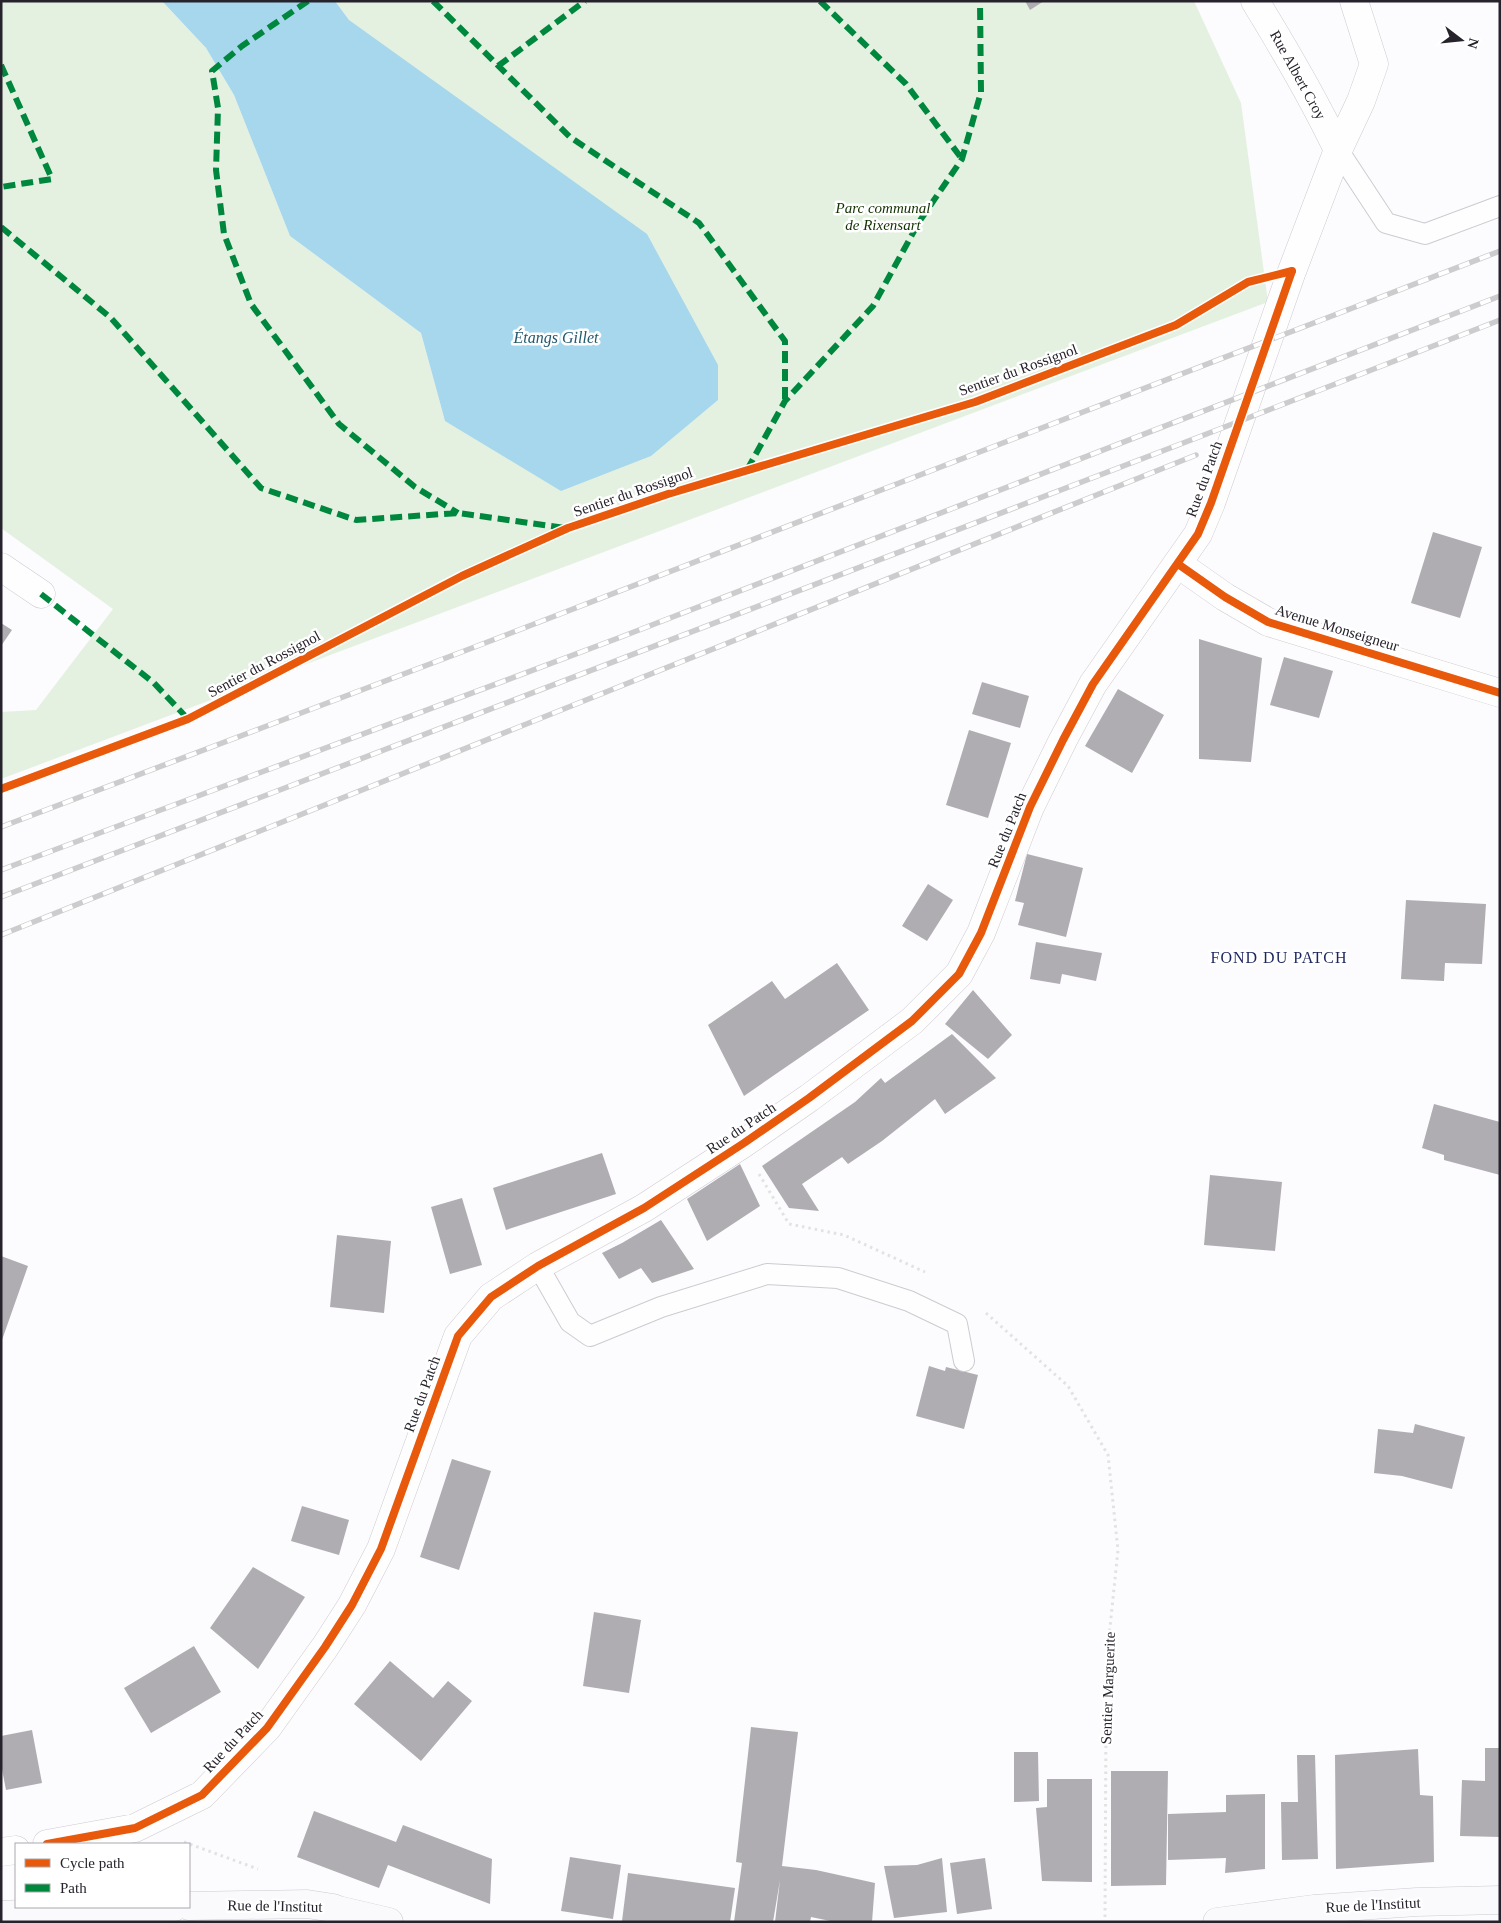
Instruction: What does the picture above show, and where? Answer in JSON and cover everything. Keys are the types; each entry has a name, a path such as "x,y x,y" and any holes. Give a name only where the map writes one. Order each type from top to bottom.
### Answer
{"street":[{"name":"Rue Albert Croy","path":"1256,1 1292,62 1338,150"},
{"name":"Rue du Patch","path":"52,1843 135,1828 202,1795 267,1728 326,1647 352,1605 381,1549 458,1336 491,1296 538,1266 644,1208 801,1104 912,1021 959,974 981,933 1030,807 1063,740 1094,684 1198,534 1211,503 1292,271 1338,150 1374,64 1354,1"},
{"name":"Avenue Monseigneur","path":"1178,564 1225,597 1268,622 1500,693"},
{"path":"1,567 40,594"},
{"path":"1,1852 15,1850"},
{"name":"Rue de l'Institut","path":"1216,1922 1314,1909 1417,1902 1500,1900"},
{"name":"Rue de l'Institut","path":"190,1906 307,1904 333,1908 389,1922"},
{"path":"1,1915 152,1908"}],"lane":[{"path":"1338,150 1386,222 1425,234 1500,206"},
{"path":"538,1266 570,1322 590,1336 661,1307 767,1274 838,1278 909,1301 957,1324 964,1361"}],"path":[{"path":"135,1828 186,1843"},
{"path":"190,1844 264,1871"}],"green space":[{"name":"Parc communal de Rixensart","path":"1,1 162,1 206,48 234,95 290,236 421,333 445,421 349,20 335,1 1194,1 1241,103 1268,302 1,779 1,712 36,710 113,609 1,528"}],"water":[{"name":"Étangs Gillet","path":"162,1 335,1 349,20 647,234 718,365 718,400 651,456 561,491 445,421 421,333 290,236 234,95 206,48"}],"building":[{"path":"1025,1 1044,1 1030,10"},
{"path":"1433,532 1482,547 1460,618 1411,603"},
{"path":"1,623 12,630 1,646"},
{"path":"1199,639 1262,658 1251,762 1199,759"},
{"path":"1284,657 1333,671 1319,718 1270,705"},
{"path":"982,682 1029,696 1020,728 972,714"},
{"path":"1118,689 1164,715 1132,773 1085,746"},
{"path":"969,730 1011,743 988,818 946,805"},
{"path":"1027,854 1083,868 1066,937 1018,925 1024,903 1015,901"},
{"path":"928,884 953,900 927,941 902,926"},
{"path":"1406,900 1486,904 1482,964 1445,963 1444,981 1401,979"},
{"path":"1036,942 1102,953 1096,981 1062,974 1060,984 1030,979"},
{"path":"837,963 869,1010 744,1096 708,1025 772,981 785,999"},
{"path":"973,990 1012,1035 988,1059 945,1024"},
{"path":"952,1034 996,1078 945,1114 935,1099 882,1141 848,1164 842,1157 802,1184 819,1211 789,1208 762,1166 855,1102 881,1078 885,1083"},
{"path":"1434,1104 1500,1122 1500,1175 1444,1160 1444,1155 1422,1148"},
{"path":"602,1153 616,1194 506,1230 493,1188"},
{"path":"740,1164 760,1206 707,1241 687,1199"},
{"path":"1210,1175 1282,1182 1275,1251 1204,1245"},
{"path":"462,1198 482,1265 450,1274 431,1207"},
{"path":"661,1220 694,1269 652,1283 641,1268 619,1279 602,1253"},
{"path":"337,1235 391,1241 384,1313 330,1307"},
{"path":"1,1256 28,1266 2,1340 1,1340"},
{"path":"929,1366 945,1371 946,1367 978,1375 964,1429 916,1416"},
{"path":"1415,1424 1465,1437 1452,1489 1402,1476 1374,1473 1378,1429 1413,1433"},
{"path":"452,1459 491,1471 459,1570 420,1557"},
{"path":"302,1506 349,1520 339,1555 291,1541"},
{"path":"253,1567 305,1597 258,1669 210,1628"},
{"path":"594,1612 641,1620 629,1693 583,1686"},
{"path":"194,1646 221,1692 151,1733 124,1688"},
{"path":"390,1661 433,1698 448,1681 472,1701 421,1761 354,1704"},
{"path":"751,1727 798,1732 782,1866 816,1870 875,1883 872,1922 835,1922 811,1917 810,1922 775,1922 780,1880 773,1922 734,1922 742,1863 736,1862"},
{"path":"32,1730 42,1783 6,1790 1,1764 1,1736"},
{"path":"1485,1748 1500,1748 1500,1837 1460,1836 1462,1780 1485,1781"},
{"path":"1418,1749 1420,1795 1433,1796 1434,1862 1336,1869 1335,1755"},
{"path":"1014,1752 1038,1752 1039,1801 1014,1802"},
{"path":"1297,1755 1315,1755 1318,1859 1282,1860 1281,1802 1298,1802"},
{"path":"1111,1771 1168,1771 1166,1885 1111,1886"},
{"path":"1047,1779 1092,1779 1092,1882 1042,1881 1036,1808 1047,1807"},
{"path":"1265,1794 1265,1869 1225,1873 1226,1858 1168,1860 1168,1814 1226,1812 1226,1795"},
{"path":"314,1811 396,1842 403,1825 492,1859 490,1904 388,1865 379,1888 297,1857"},
{"path":"570,1857 621,1865 613,1919 561,1911"},
{"path":"942,1858 947,1912 894,1918 884,1866 917,1865"},
{"path":"985,1858 992,1909 957,1914 950,1863"},
{"path":"628,1873 735,1888 730,1922 622,1921"}],"railway":[{"path":"1,827 472,648 1500,251"},
{"path":"1,870 621,637 1500,296"},
{"path":"1,897 1500,320"},
{"path":"1,935 1196,455"}],"marked path":[{"path":"308,1 242,46 212,71 218,108 216,170 224,234 251,304 339,424 415,487 458,513"},
{"path":"433,1 570,137 699,223 785,341 785,401"},
{"path":"498,66 585,1"},
{"path":"820,1 906,84 962,159"},
{"path":"747,470 785,401 873,306 919,222 962,159 981,92 980,1"},
{"path":"1,65 52,179 1,187"},
{"path":"1,227 111,318 261,488 356,520 458,513 565,528"},
{"path":"41,594 154,683 188,719"}],"cycle path":[{"name":"Sentier du Rossignol","path":"1,789 188,719 462,576 568,528 668,494 975,402 1176,325 1248,282 1292,271"},
{"path":"52,1843 135,1828 202,1795 267,1728 325,1647 352,1605 381,1549 458,1336 491,1297 538,1266 644,1208 744,1143 809,1098 912,1021 959,974 981,933 1030,807 1093,684 1198,534 1211,503 1292,271"},
{"path":"1178,564 1225,597 1268,622 1500,693"}],"district":[{"name":"FOND DU PATCH","path":"1279,957"}]}
